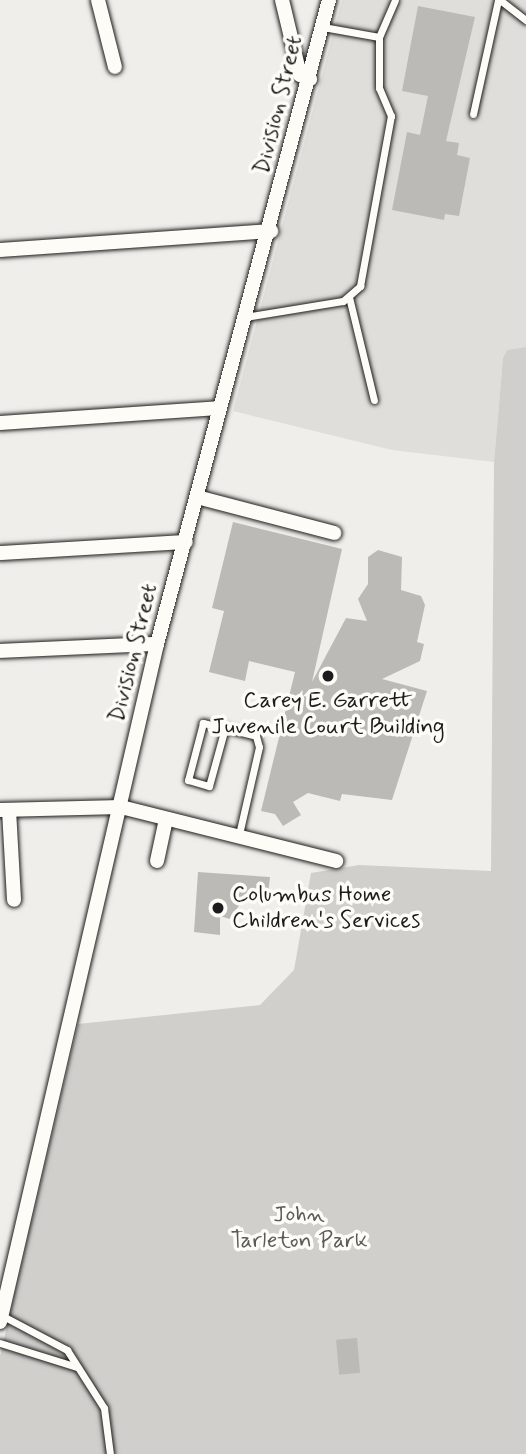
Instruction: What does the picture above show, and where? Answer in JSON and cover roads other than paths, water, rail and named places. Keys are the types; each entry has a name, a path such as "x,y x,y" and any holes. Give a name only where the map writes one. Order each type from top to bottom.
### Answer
{"street":[{"path":"99,0 115,67"},
{"path":"282,0 305,77"},
{"name":"Division Street","path":"1,1319 157,644 186,542 219,408 271,231 305,77 330,0"},
{"path":"0,250 271,231"},
{"path":"0,423 219,408"},
{"path":"197,498 334,533"},
{"path":"0,553 186,542"},
{"path":"0,651 157,644"},
{"path":"14,900 4,810 121,807 336,861"},
{"path":"157,861 166,818"}],"lane":[{"path":"245,317 316,306 349,297 360,286 390,128 379,88 379,37 386,31 395,0"},
{"path":"473,114 499,0 526,20"},
{"path":"323,27 379,37"},
{"path":"349,297 374,400"},
{"path":"225,728 209,786 188,780 203,723 225,728 256,736 259,747 239,835"},
{"path":"1,1319 67,1350 104,1408 110,1454"},
{"path":"0,1343 78,1368"}],"place":[{"name":"Carey E. Garrett Juvenile Court Building","path":"328,676"},
{"name":"Columbus Home Children's Services","path":"218,908"}],"park label":[{"name":"John Tarleton Park","path":"299,1228"}]}
